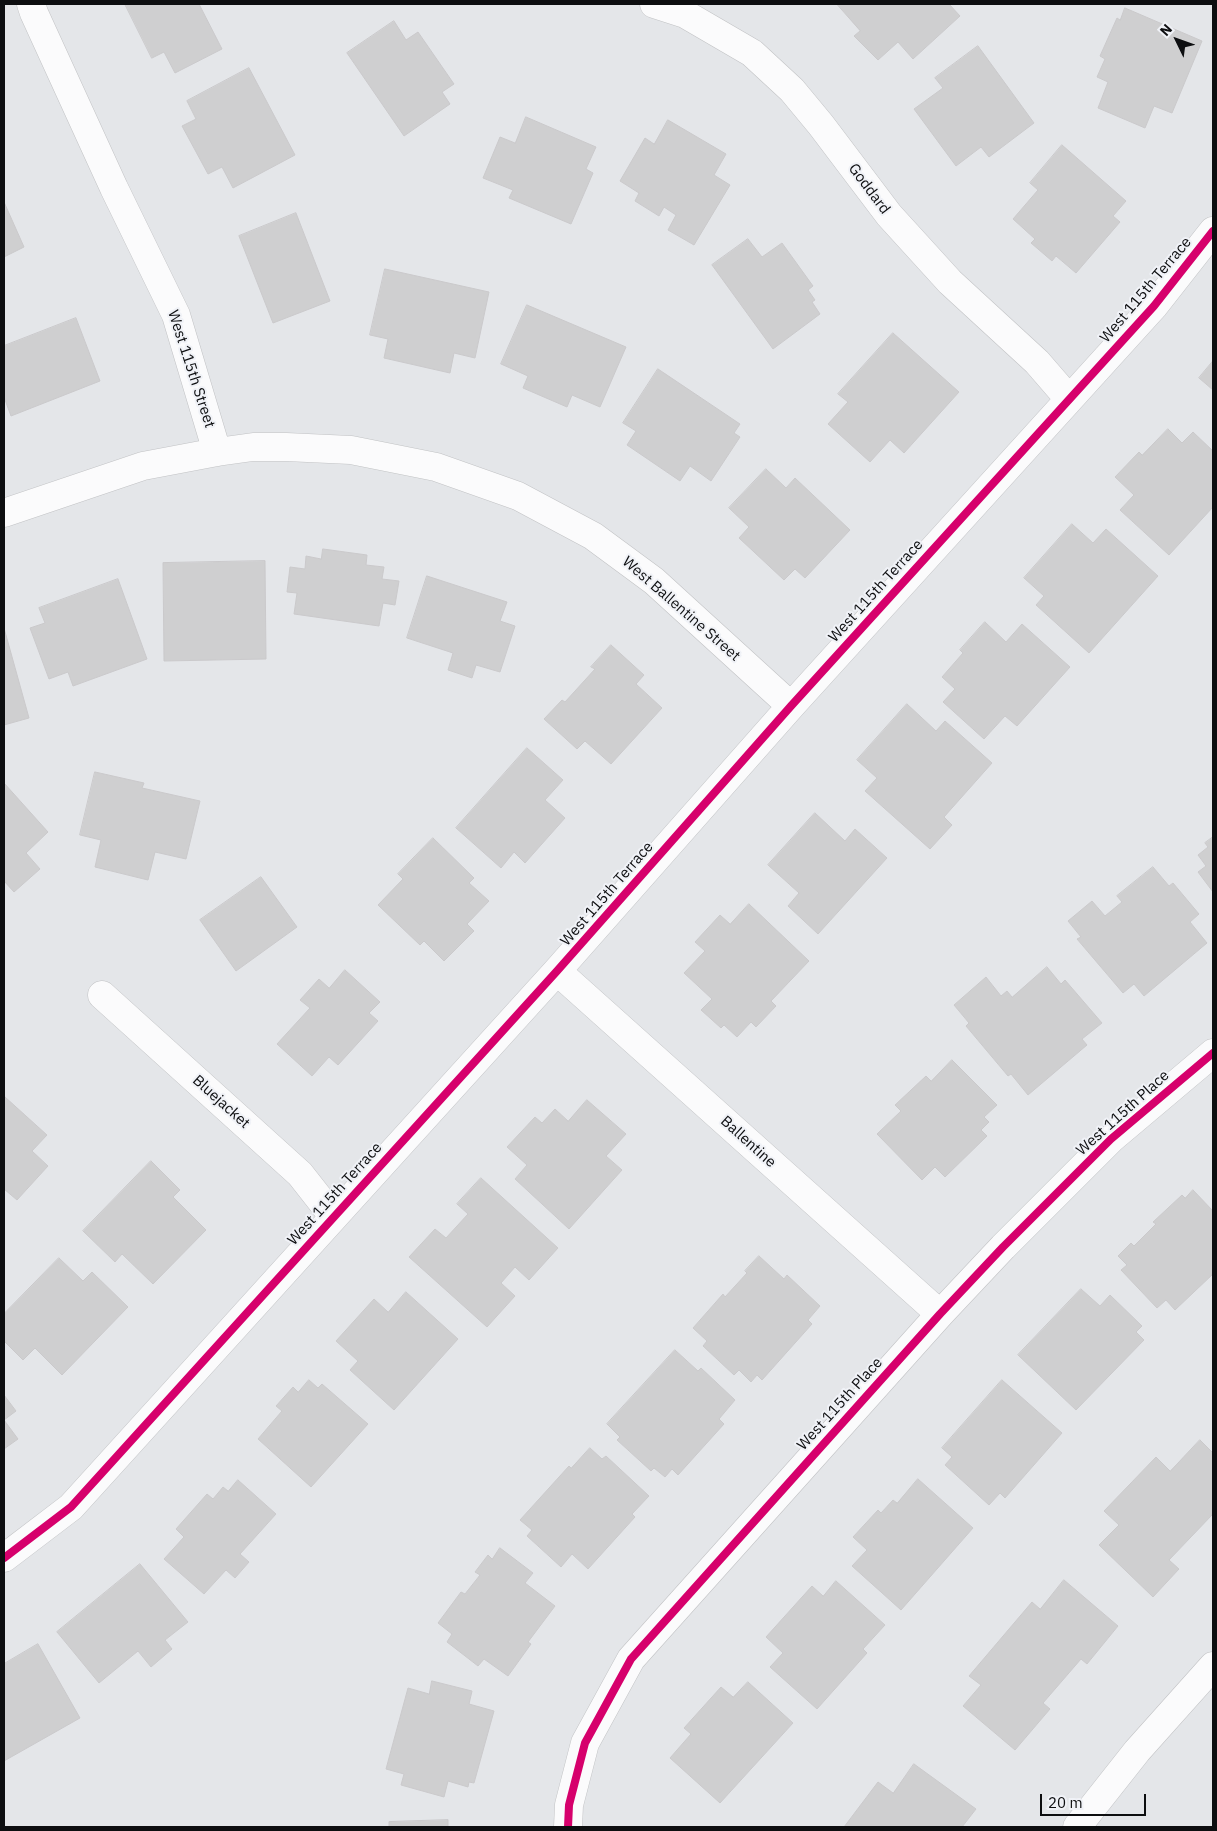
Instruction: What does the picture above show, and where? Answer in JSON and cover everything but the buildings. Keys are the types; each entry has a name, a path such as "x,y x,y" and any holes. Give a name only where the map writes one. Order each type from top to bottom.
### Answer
{"street":[{"name":"West 115th Street","path":"31,4 114,188 176,315 218,452"},
{"name":"Goddard","path":"654,4 685,14 752,53 792,90 890,215 950,282 1037,362 1069,399"},
{"name":"West 115th Terrace","path":"4,1558 71,1507 557,971 791,706 1154,306 1213,231"},
{"name":"West Ballentine Street","path":"218,452 253,447 351,450 436,467 518,496 594,536 654,581 791,706"},
{"path":"4,513 143,466 218,452"},
{"name":"Ballentine","path":"557,971 940,1314"},
{"name":"Bluejacket","path":"102,995 300,1174 333,1216"},
{"name":"West 115th Place","path":"568,1827 568,1805 585,1743 631,1659 940,1314 1003,1247 1111,1139 1213,1053"},
{"path":"1076,1827 1137,1751 1213,1666"}],"cycle path":[{"path":"4,1558 71,1507 557,971 791,706 1154,306 1213,231"},
{"path":"568,1827 569,1805 585,1743 631,1659 940,1314 1003,1247 1111,1139 1213,1053"}]}
